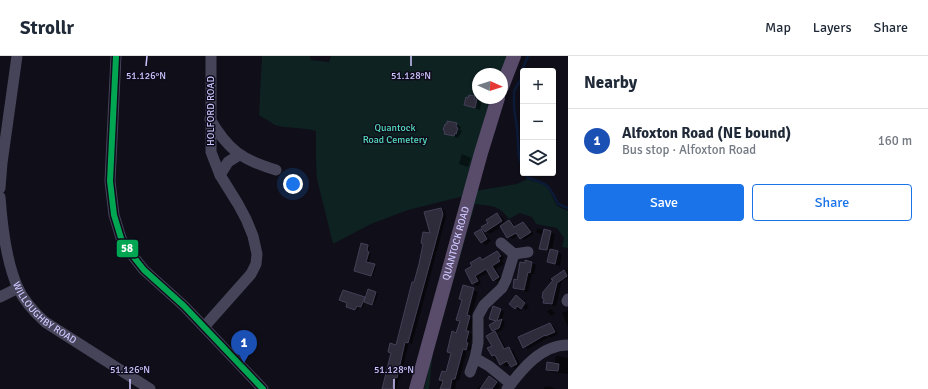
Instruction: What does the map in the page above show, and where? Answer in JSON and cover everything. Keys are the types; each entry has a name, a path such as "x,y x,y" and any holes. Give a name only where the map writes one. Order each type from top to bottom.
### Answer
{"main road":[{"path":"508,72 514,56"},
{"name":"QUANTOCK ROAD","path":"416,389 481,153 496,104"}],"street":[{"path":"0,188 2,163 17,56"},
{"path":"116,56 110,181 112,201 118,230 125,246 144,270 184,306 263,389"},
{"name":"HOLFORD ROAD","path":"204,327 252,274 256,264 257,254 246,219 220,175 211,152 211,56"},
{"path":"210,118 222,136 239,155 253,163 266,162 276,170"},
{"path":"220,175 228,162 239,155"},
{"name":"WILLOUGHBY ROAD","path":"0,197 2,224 10,264 18,288 24,300 45,322 150,389"},
{"path":"501,243 514,254 528,252"},
{"path":"470,372 478,343 478,316 484,305 502,288 514,254"},
{"path":"0,297 18,288"},
{"path":"475,358 490,366 509,386 543,351 556,346 568,345"}],"green space":[{"name":"Quantock Road Cemetery","path":"262,56 310,56 311,60 329,62 331,56 509,56 504,68 472,68 472,104 491,104 464,196 408,210 371,224 333,244 317,179 316,131 275,125 259,115"},
{"path":"527,179 538,182 546,187 557,206 568,211 568,248 562,247 564,238 557,228 536,224 532,217 520,213 509,219 502,211 495,207 475,204 443,317 434,341 429,389 424,389 428,375 427,362 475,191 517,184"}],"building":[{"path":"469,95 472,96 472,104 476,104 475,108 464,105 466,97 468,98"},
{"path":"447,121 457,123 456,127 458,128 454,136 444,134 445,131 443,130 445,124 447,124"},
{"path":"441,208 443,214 408,343 405,342 397,378 395,377 392,389 382,389 391,353 388,352 390,343 396,345 412,282 414,282 419,264 423,244 421,243 423,232 430,233 424,212"},
{"path":"497,213 502,221 485,232 481,227 488,223 486,220"},
{"path":"509,220 514,227 523,222 531,232 520,239 516,233 507,238 500,226"},
{"path":"481,229 487,239 481,243 474,233"},
{"path":"544,229 551,231 547,250 539,249"},
{"path":"361,243 368,245 367,251 369,252 366,262 375,264 371,276 354,271"},
{"path":"550,249 558,251 555,264 547,262"},
{"path":"497,251 501,256 498,258 500,261 492,266 499,277 493,281 486,269 475,276 478,281 472,284 465,270 472,266 470,263 480,257 482,260"},
{"path":"525,260 532,262 524,290 513,288 514,279 517,280 520,262 525,263"},
{"path":"564,270 567,276 557,283 552,304 543,303 543,292 553,280 551,279"},
{"path":"463,285 474,288 467,315 470,316 466,331 469,331 466,342 468,343 466,350 463,349 455,379 452,379 450,389 440,389 443,381 439,380 442,371 446,372 451,353 447,352 452,331 456,333 460,321 456,320 462,300 459,299"},
{"path":"368,289 376,292 372,305 364,302"},
{"path":"343,290 365,297 361,307 357,306 355,310 346,307 347,303 339,300"},
{"path":"516,295 525,303 521,309 517,306 515,309 509,304"},
{"path":"493,306 501,309 497,321 502,319 499,328 492,331 489,325 496,321 489,319"},
{"path":"550,323 555,332 545,335 523,348 518,337"},
{"path":"495,331 504,349 509,347 517,364 511,367 507,361 500,365 495,355 492,356 487,348 492,346 486,336"},
{"path":"547,362 559,364 558,371 546,370"},
{"path":"489,376 497,382 492,389 480,389"}],"waterway":[{"path":"520,160 514,108 514,91 521,79 524,65 528,56"},
{"path":"527,176 528,178 548,186 558,204 568,208"}],"transit line":[{"name":"58","path":"116,56 110,181 114,215 121,238 125,246 144,270 184,306 263,389"}],"place":[{"name":"Alfoxton Road (NE bound)","path":"244,363"}]}
